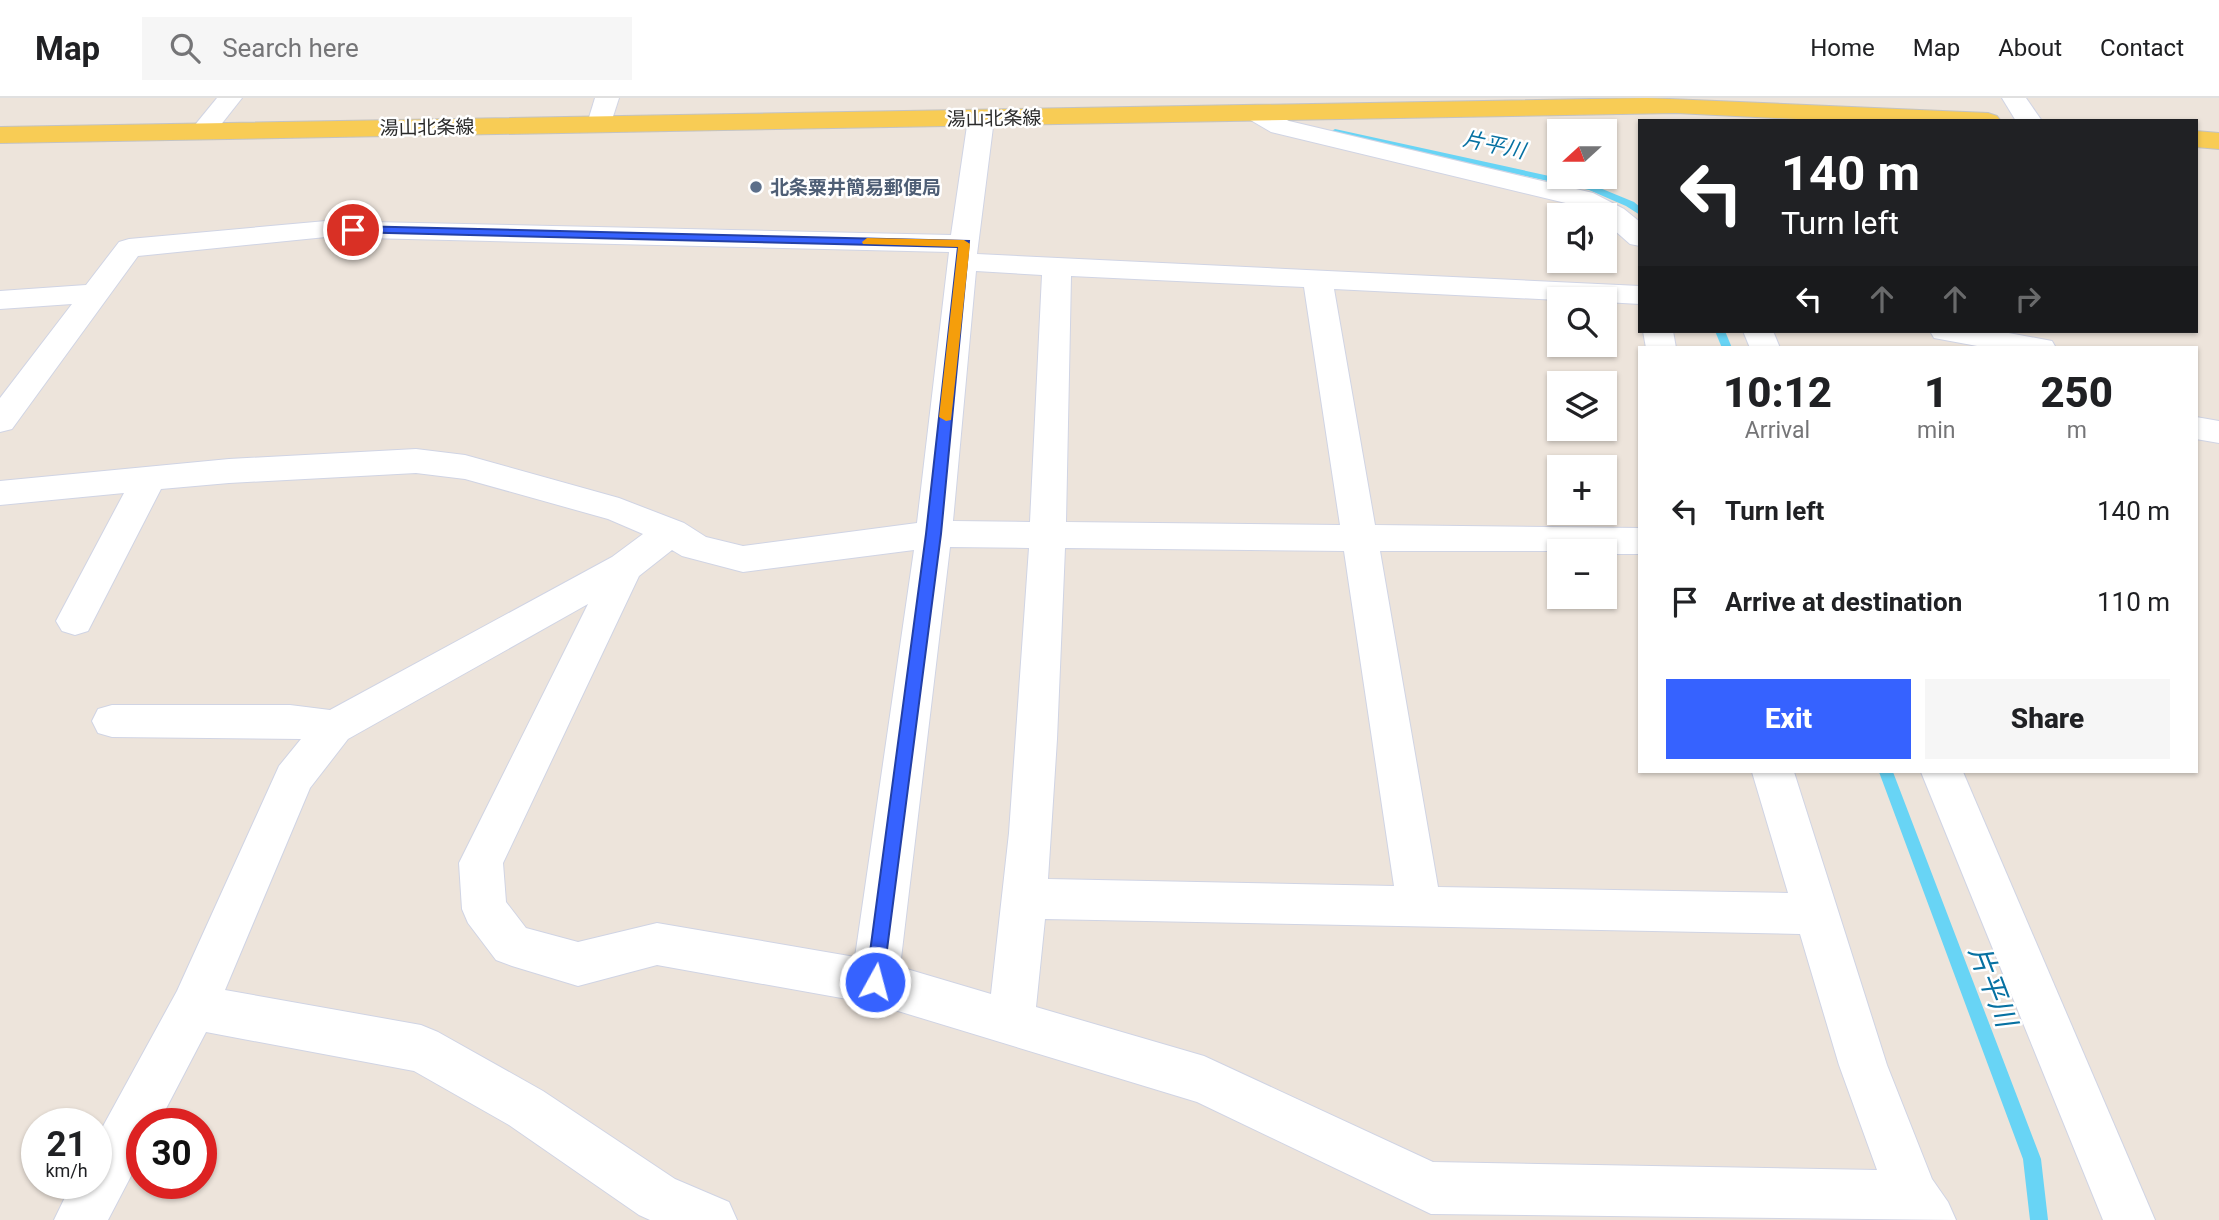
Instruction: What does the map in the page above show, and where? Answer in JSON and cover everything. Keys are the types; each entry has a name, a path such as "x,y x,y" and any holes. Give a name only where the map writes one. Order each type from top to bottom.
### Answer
{"main road":[{"name":"湯山北条線","path":"0,135 981,119 1257,106 1295,113 1675,102 1946,119"},
{"path":"2198,139 2219,141"}],"street":[{"path":"203,131 230,98"},
{"path":"600,124 607,98"},
{"path":"2014,98 2028,119"},
{"path":"1257,106 1280,127 1583,200 1608,210 1630,226 1638,236"},
{"path":"875,982 933,534 981,119"},
{"path":"0,421 129,248 326,229 964,253 1057,267 1638,295"},
{"path":"1011,1021 1027,899 1048,535 1057,267"},
{"path":"1318,279 1419,906"},
{"path":"0,300 96,293"},
{"path":"1956,333 2030,346"},
{"path":"0,375 37,372"},
{"path":"2198,428 2219,432"},
{"path":"0,493 229,471 415,461 478,470 619,510 671,532 695,547 743,559 802,554 933,534 1638,541"},
{"path":"75,621 149,479"},
{"path":"80,1220 194,1007 294,778 334,727 625,567 671,532"},
{"path":"625,567 481,863 484,909 512,945 578,964 657,944 875,982 1204,1080 1431,1188 1922,1208 1863,1065 1773,773"},
{"path":"112,721 290,721 334,727"},
{"path":"1942,773 2129,1220"},
{"path":"1027,899 1816,914"},
{"path":"194,1007 421,1049 526,1108 657,1197 711,1220"}],"waterway":[{"name":"片平川","path":"1335,132 1592,188 1630,204 1638,210"},
{"name":"片平川","path":"1721,333 1726,346"},
{"name":"片平川","path":"1886,773 2032,1159 2039,1220"}],"slow traffic":[{"path":"867,242 964,244 946,417"}],"place":[{"name":"北条粟井簡易郵便局","path":"756,187"}],"route":[{"path":"353,230 964,244 933,534 875,982"}]}
